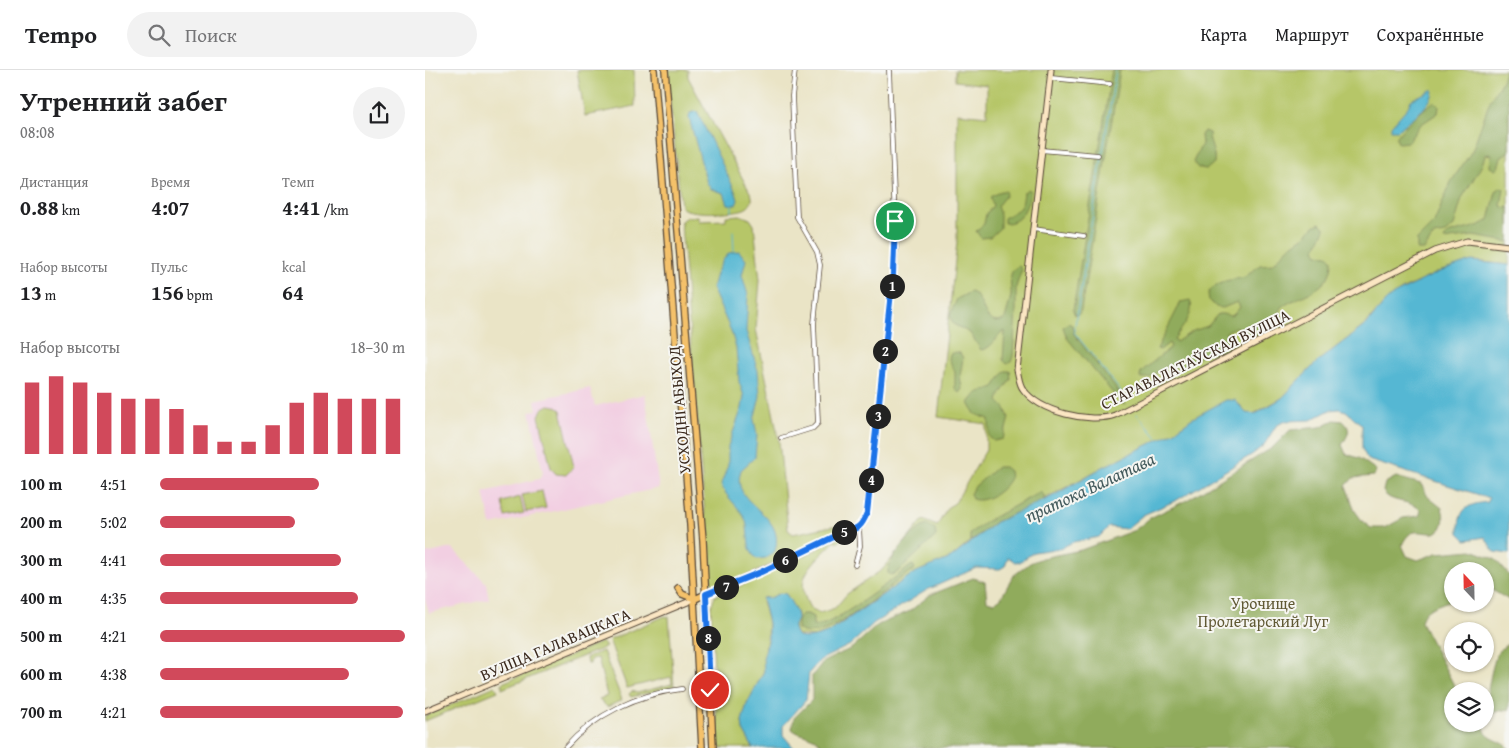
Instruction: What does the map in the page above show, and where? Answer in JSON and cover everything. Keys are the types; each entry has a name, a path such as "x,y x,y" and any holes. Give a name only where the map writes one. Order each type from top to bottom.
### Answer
{"main road":[{"name":"УСХОДНІ АБЫХОД","path":"654,70 695,599 701,748"},
{"name":"УСХОДНІ АБЫХОД","path":"665,70 706,594 713,748"},
{"path":"678,588 683,594 695,599 706,594"}],"street":[{"path":"781,438 813,428 818,423 814,333 820,265 817,252 797,217 792,96 795,70"},
{"path":"855,565 860,546 859,527 867,513 896,247 889,70"},
{"name":"СТАРАВАЛАТАЎСКАЯ ВУЛІЦА","path":"1051,70 1017,356 1020,384 1025,391 1043,404 1078,418 1092,420 1107,418 1123,412 1435,251 1467,241 1509,246"},
{"path":"1051,78 1110,84"},
{"path":"1041,150 1098,156"},
{"path":"1033,229 1084,236"},
{"path":"706,594 859,527"},
{"name":"ВУЛІЦА ГАЛАВАЦКАГА","path":"425,711 695,599"},
{"path":"565,748 585,729 617,708 647,696 681,689"}],"shaded area":[{"path":"590,388 595,406 645,394 659,488 491,525 484,492 539,479 543,473 530,411 537,410 535,400"},
{"path":"452,548 486,583 489,599 429,613 425,599 425,554"}],"green space":[{"path":"577,70 634,70 635,106 585,116"},
{"path":"667,70 688,70 688,77 752,196 749,206 744,209 712,213 686,210 681,207"},
{"path":"955,70 1509,70 1509,265 1475,261 1439,272 1403,289 1385,302 1364,326 1318,361 1282,398 1251,415 1244,412 1239,404 1226,400 1191,419 1174,432 1103,467 977,536 951,558 914,573 829,632 814,637 797,635 794,628 797,614 786,594 778,594 769,599 764,597 762,601 768,623 764,671 747,704 742,721 743,730 753,748 718,748 711,607 715,596 763,577 761,573 790,564 849,532 838,543 835,541 819,557 807,571 804,579 805,597 810,608 820,613 835,608 847,594 883,569 923,520 937,526 948,507 955,503 986,450 986,424 938,417 957,242 957,113 987,116 987,85 955,81"},
{"path":"1112,70 1120,70 1081,310 1079,314 1075,315 1073,310"},
{"path":"1505,70 1509,70 1509,151 1501,157 1498,168 1495,170 1490,167 1491,154 1485,155 1482,165 1462,198 1454,226 1445,233 1434,235 1424,250 1417,250 1417,240 1434,223 1451,182 1472,151 1490,101 1502,81"},
{"path":"1434,102 1439,106 1438,113 1420,125 1408,142 1398,143 1396,138 1402,130 1420,112"},
{"path":"1204,131 1209,133 1214,159 1214,163 1207,169 1198,168 1193,162 1202,144 1201,135"},
{"path":"1500,187 1504,188 1501,206 1509,207 1509,242 1473,236 1444,240 1446,235 1489,220 1496,192"},
{"path":"1028,189 1031,191 1023,213 1016,220 1004,223 1004,218 1021,206 1024,192"},
{"path":"1005,191 1006,195 997,206 1000,215 1000,228 990,237 981,238 976,231 984,224 986,214 993,206 990,197"},
{"path":"740,215 750,219 754,225 760,280 756,329 779,441 788,530 793,534 842,524 823,539 806,548 764,568 718,586 712,584 710,577 681,224 682,220 687,217 698,216 699,221 726,220 726,216"},
{"path":"1320,223 1325,229 1315,249 1318,254 1328,255 1332,259 1331,270 1322,285 1282,307 1280,311 1285,319 1282,324 1245,341 1241,338 1243,329 1235,327 1226,332 1230,345 1227,351 1204,354 1181,368 1166,367 1149,378 1140,378 1141,372 1171,347 1169,343 1160,350 1157,349 1181,302 1190,300 1191,310 1187,321 1174,339 1176,342 1193,331 1208,326 1218,314 1232,316 1240,307 1237,302 1223,308 1216,307 1209,300 1208,294 1211,289 1225,281 1245,277 1260,265 1273,264 1289,247"},
{"path":"1019,266 1022,269 1016,287 1013,356 1011,362 1007,364 1003,360 1005,331 989,347 981,350 970,333 953,324 950,315 957,299 970,292 979,299 987,317 997,322 1004,320 1011,296 1012,271"},
{"path":"1068,323 1072,325 1074,334 1125,400 1125,405 1122,404 1067,338 1063,327"},
{"path":"960,353 963,358 960,376 962,389 959,393 955,388 955,372 949,359 950,354"},
{"path":"1005,371 1010,371 1011,379 998,401 1005,408 1009,418 1003,439 994,441 989,437 989,419 975,414 969,403 977,393 994,387"},
{"path":"549,405 561,410 574,467 566,475 556,474 551,468 539,416 542,409"},
{"name":"Урочище Пролетарский Луг","path":"1334,420 1343,421 1348,427 1347,436 1342,445 1346,454 1359,458 1376,470 1374,476 1353,478 1346,486 1355,511 1363,522 1371,528 1385,528 1403,518 1419,516 1421,511 1417,507 1390,498 1383,491 1385,483 1396,477 1421,484 1428,497 1442,508 1443,522 1441,529 1435,533 1416,532 1409,535 1402,545 1407,556 1418,560 1437,553 1472,550 1495,559 1509,575 1509,600 1494,591 1494,562 1444,562 1444,602 1425,613 1421,622 1444,666 1444,672 1447,672 1452,682 1444,682 1444,732 1486,732 1509,748 823,748 817,740 792,729 794,718 812,700 812,676 823,662 852,648 878,625 910,611 930,595 973,578 985,582 987,601 994,603 1001,598 1013,576 1030,563 1042,558 1081,550 1135,530 1150,518 1187,500 1272,448 1290,430 1320,427"},
{"path":"997,467 1004,467 1009,471 1010,478 1007,483 989,498 983,500 972,499 970,494 973,488"},
{"path":"542,491 546,508 526,512 522,495"},
{"path":"1040,492 1045,496 1042,502 996,522 973,540 970,540 970,533 989,520"},
{"path":"520,497 524,513 505,517 502,502"},
{"path":"927,525 935,529 936,536 898,572 891,575 888,573 892,561 903,545 922,527"},
{"path":"913,565 915,569 856,613 839,623 823,630 809,633 797,629 797,621 801,614 808,614 813,617 813,626 831,621"},
{"path":"665,616 669,617 674,687 631,697 629,694 632,691 637,693 672,684 671,677 627,688 609,640"},
{"path":"602,642 606,647 502,689 502,683"},
{"path":"1509,644 1509,709 1494,713 1494,682 1490,682 1492,672 1494,672 1497,654"},
{"path":"603,651 622,700 607,707 599,699 607,696 598,658 591,659 590,664 587,664 586,658"},
{"path":"495,686 498,691 425,721 425,716"}],"water":[{"path":"1433,89 1429,101 1420,112 1398,130 1391,130 1391,126 1408,107 1411,100"},
{"path":"697,111 736,193 738,200 736,205 728,204 724,193 711,189 707,183 689,118 690,113"},
{"path":"739,251 746,260 742,275 748,295 746,331 758,371 760,396 754,420 757,434 755,457 741,470 739,482 749,501 766,517 773,527 776,538 775,551 766,558 757,559 753,556 749,547 744,516 726,494 721,484 728,465 728,446 742,408 744,396 739,382 736,348 731,331 712,288 723,260 729,253"},
{"name":"пратока Валатава","path":"1471,261 1509,265 1509,554 1494,552 1485,537 1466,540 1459,533 1460,518 1465,509 1474,504 1488,502 1489,498 1368,460 1362,449 1362,425 1346,411 1339,409 1330,410 1311,420 1285,421 1276,426 1264,445 1253,454 1177,500 1143,515 1126,529 1109,527 1099,537 1073,542 1061,548 1034,552 1020,562 1015,562 1008,557 1005,566 1000,569 976,568 927,590 874,623 850,645 820,660 809,673 806,700 783,726 783,735 794,748 753,748 743,730 742,721 747,704 764,671 763,658 768,641 768,623 762,598 770,598 780,593 786,594 797,614 794,627 795,633 799,636 809,638 829,632 914,573 951,558 996,522 1051,497 1103,467 1174,432 1191,419 1226,400 1235,400 1246,413 1255,414 1282,398 1318,361 1367,324 1393,295 1439,272"}],"waterway":[{"path":"1116,70 1074,332 1125,397"},
{"path":"732,204 732,212"},
{"path":"733,231 734,252"},
{"path":"1137,414 1159,440"}],"route":[{"path":"710,690 706,594 761,572 846,531 856,530 867,513 896,247 895,221"}]}
